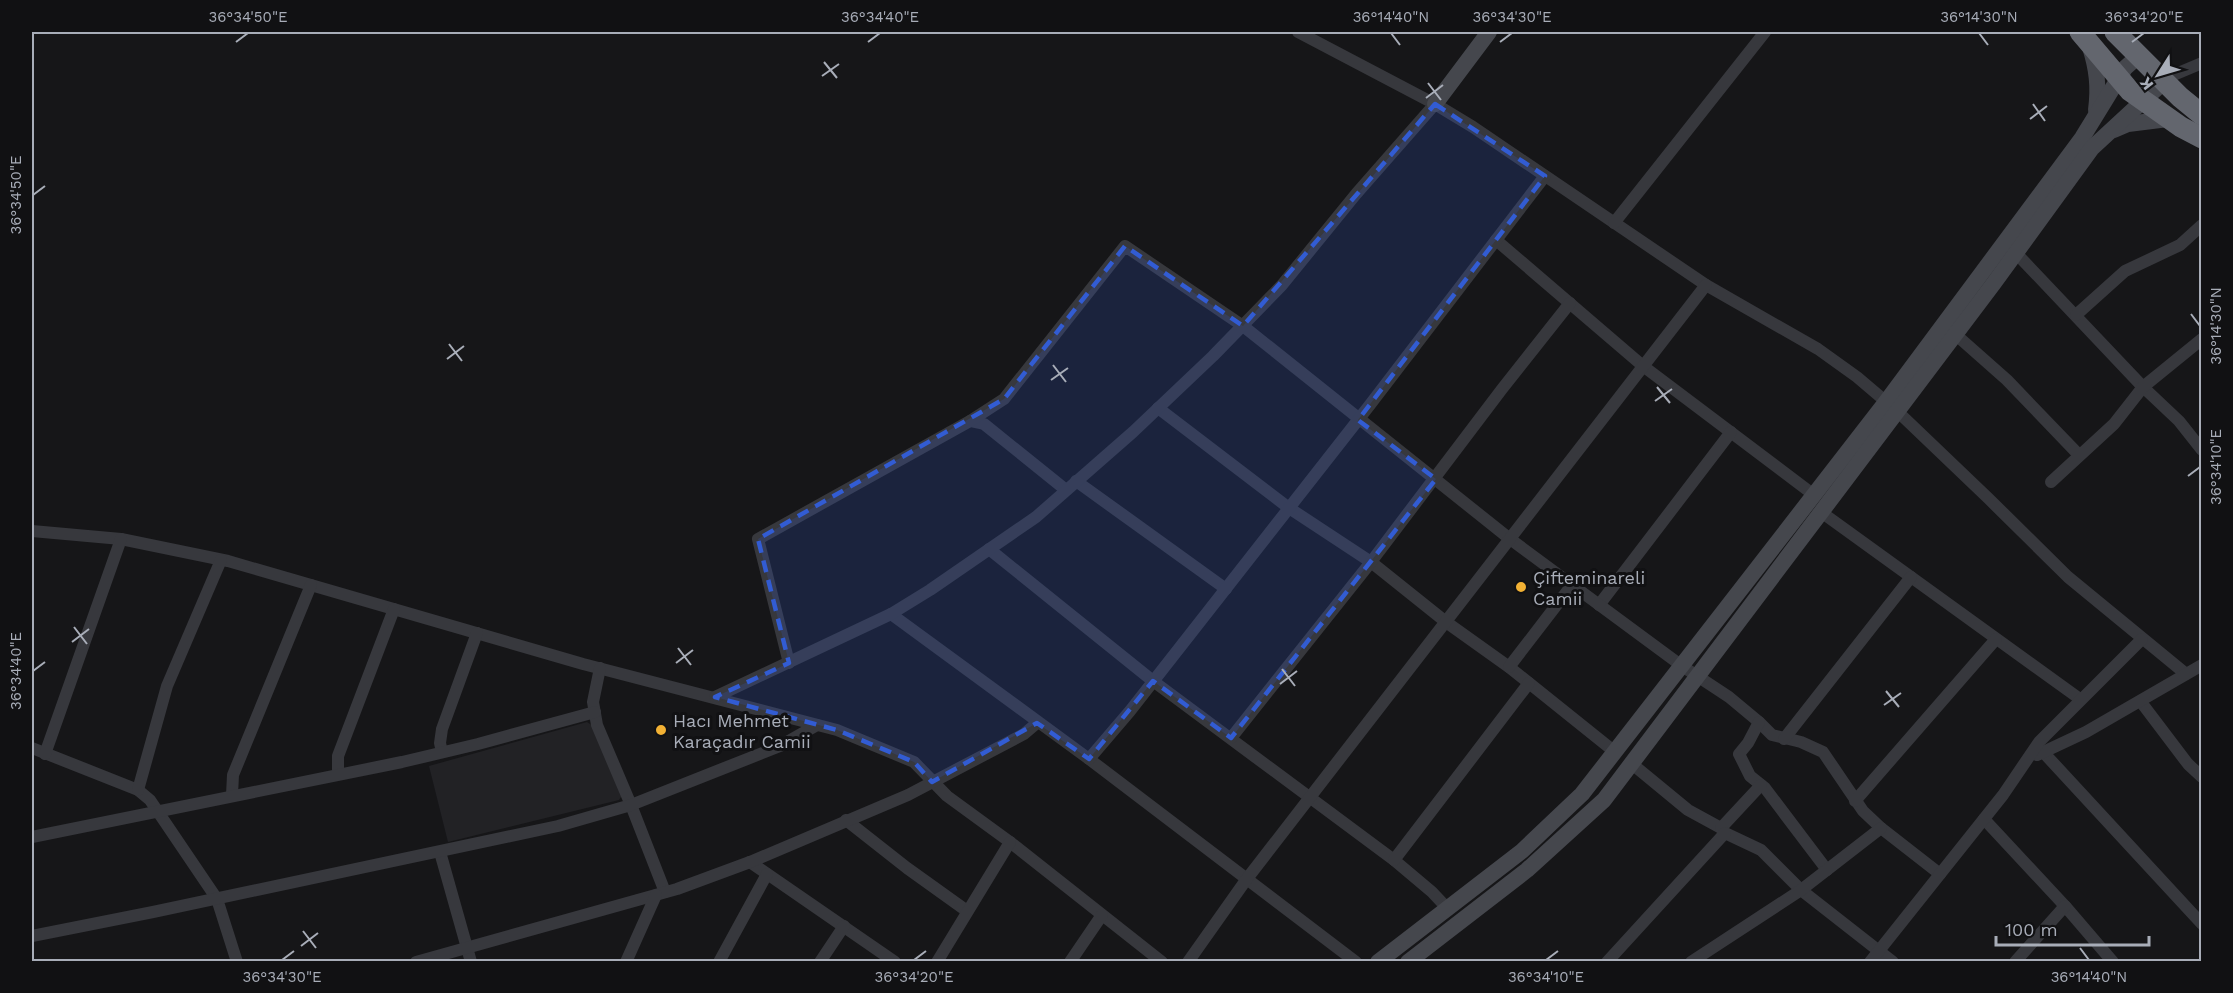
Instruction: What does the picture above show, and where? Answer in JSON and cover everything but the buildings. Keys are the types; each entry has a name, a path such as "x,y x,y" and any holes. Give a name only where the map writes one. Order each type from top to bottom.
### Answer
{"highway":[{"path":"2084,36 2130,91 2168,119 2202,138"},
{"path":"2130,41 2164,79 2202,115"}],"main road":[{"path":"1435,104 1489,32"},
{"path":"2084,36 2097,66 2098,83 2094,119"},
{"path":"1408,962 1527,870 1604,800 1821,512 1891,406 2082,138 2119,77 2134,60 2130,41"},
{"path":"1378,962 1522,851 1582,794 1814,495 1955,334 2092,147 2164,79"},
{"path":"2108,132 2128,124 2168,119"}],"street":[{"path":"1298,32 1435,104 1473,127 1706,285 1818,349 1857,377 1891,406 2068,578 2186,674"},
{"path":"1614,223 1765,32"},
{"path":"2164,79 2202,63"},
{"path":"715,697 891,614 1036,517 1158,408 1243,326 1282,285 1356,194 1435,104"},
{"path":"1089,759 1358,420 1545,176"},
{"path":"2076,315 2125,271 2180,245 2202,225"},
{"path":"1496,240 1643,366 1814,495"},
{"path":"789,663 758,539 970,421 1004,399 1125,246 1243,326 1510,539 1760,722 1772,735 1801,742 1823,752 1855,801 1881,828 1940,874"},
{"path":"2016,253 2143,387 2179,421 2202,450"},
{"path":"1188,962 1246,880 1706,285"},
{"path":"1231,738 1436,479 1502,389 1570,303"},
{"path":"1955,334 2007,380 2079,455"},
{"path":"2050,482 2114,424 2143,387 2202,339"},
{"path":"1158,408 1289,508 1371,562 1446,622 1509,667 1615,752"},
{"path":"970,421 984,424 1066,490"},
{"path":"1599,605 1731,432"},
{"path":"1076,482 1226,588"},
{"path":"1821,512 2079,699"},
{"path":"32,531 121,539 221,560 600,668 837,730 914,762 947,796 1010,842 1162,962"},
{"path":"45,754 121,539"},
{"path":"989,549 1153,681 1394,860 1448,908"},
{"path":"138,790 167,686 221,560"},
{"path":"1784,739 1911,577"},
{"path":"232,795 233,775 311,585"},
{"path":"1509,667 1572,585"},
{"path":"338,774 338,756 394,609"},
{"path":"891,614 1036,723 1089,759 1356,962"},
{"path":"442,752 440,743 442,729 477,633"},
{"path":"1855,801 1996,639"},
{"path":"1870,962 2003,795 2029,754 2079,699 2142,639"},
{"path":"2029,754 2044,753 2141,702 2202,665"},
{"path":"600,668 593,702 597,725 631,805 661,893 626,962"},
{"path":"1394,860 1529,683"},
{"path":"2141,702 2188,764 2202,777"},
{"path":"32,837 442,752 595,712"},
{"path":"1760,722 1739,754 1750,776 1761,785 1827,870"},
{"path":"416,962 661,893 750,862 908,795 1023,734 1036,723"},
{"path":"32,936 558,826 631,805 780,746 817,725"},
{"path":"32,748 138,790 150,800 217,899 237,962"},
{"path":"2044,753 2202,924"},
{"path":"1631,764 1688,810 1761,850 1801,890 1893,962"},
{"path":"1607,962 1761,785"},
{"path":"1984,819 2114,962"},
{"path":"846,820 907,868 967,910"},
{"path":"1691,962 1801,890 1881,828"},
{"path":"937,962 1010,842"},
{"path":"440,852 471,962"},
{"path":"750,862 895,962"},
{"path":"719,962 767,874"},
{"path":"2015,962 2065,906"},
{"path":"1070,962 1102,915"},
{"path":"819,962 844,926"}],"highlighted area":[{"path":"1435,104 1545,176 1358,420 1436,479 1231,738 1153,681 1089,759 1037,723 932,782 914,762 837,730 715,697 789,663 758,539 1004,399 1125,246 1243,326"}],"shaded area":[{"path":"587,722 593,726 623,794 619,800 448,842 429,766"}],"place":[{"name":"Çifteminareli Camii","path":"1521,587"},
{"name":"Hacı Mehmet Karaçadır Camii","path":"661,730"}]}
